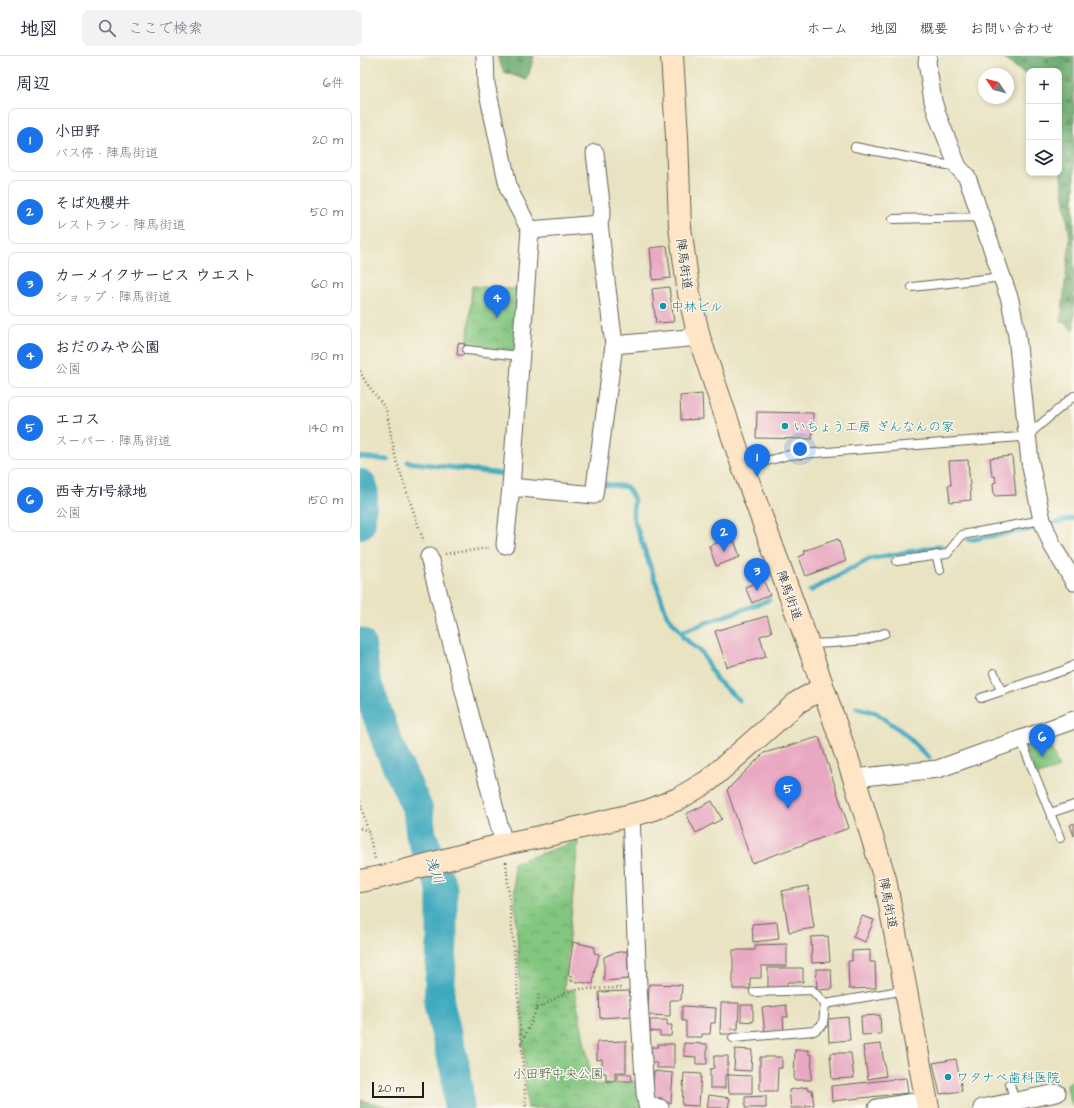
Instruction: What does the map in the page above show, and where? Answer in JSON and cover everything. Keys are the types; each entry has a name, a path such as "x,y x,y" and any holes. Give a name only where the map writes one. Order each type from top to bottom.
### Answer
{"main road":[{"name":"陣馬街道","path":"672,56 677,136 680,227 689,294 699,337 743,467 808,644 854,778 885,879 927,1104"},
{"path":"360,881 663,806 708,782 798,702 823,688"}],"street":[{"path":"485,56 486,84 509,190 530,230 511,487 505,545"},
{"path":"928,56 927,62 933,101 938,117 958,167 967,177 1010,300 1017,336 1030,462 1042,520 1052,545 1074,582"},
{"path":"511,487 594,496 614,345 599,224 602,211 595,153"},
{"path":"530,230 599,224"},
{"path":"614,345 699,337"},
{"path":"429,557 501,845"},
{"path":"854,778 938,769 1074,720"},
{"path":"631,815 638,986 647,1105 660,1108"},
{"path":"982,1108 1057,1093"},
{"path":"877,1108 927,1104"}],"lane":[{"path":"855,147 958,167"},
{"path":"893,219 981,217"},
{"path":"912,287 1003,277"},
{"path":"468,350 520,356"},
{"path":"743,467 789,455 1020,437 1028,435 1074,396"},
{"path":"897,561 947,554 962,535 1042,520"},
{"path":"936,556 940,570"},
{"path":"808,644 865,640 884,633"},
{"path":"981,698 1065,670 1074,665"},
{"path":"994,673 1001,691"},
{"path":"1021,740 1060,838"},
{"path":"1050,813 1074,805"},
{"path":"754,992 812,990 826,1004"},
{"path":"826,1004 906,990"},
{"path":"734,1038 814,1031 823,1024 826,1004"},
{"path":"1010,1084 1015,1102"}],"path":[{"path":"360,371 365,381 386,409 396,460 429,557 505,545"},
{"path":"360,801 375,860 381,877"},
{"path":"360,828 368,832"},
{"path":"501,845 517,984 526,1108"},
{"path":"537,1009 565,993 581,989 638,986"},
{"path":"521,1045 537,1009 539,993"}],"green space":[{"path":"497,56 534,56 527,80 504,72"},
{"path":"1000,56 1074,56 1074,330 1061,321 1070,239 1061,176 1062,68 1026,68 1026,75"},
{"path":"472,286 526,290 521,345 511,355 467,350"},
{"path":"1046,733 1059,768 1036,776 1024,746"},
{"name":"小田野中央公園","path":"578,841 564,990 574,989 593,1085 645,1081 647,1105 660,1108 527,1108 513,863"},
{"path":"1074,1080 1074,1108 1069,1097 1067,1084"},
{"path":"360,1100 395,1108 360,1108"}],"building":[{"path":"667,246 671,278 653,280 650,248"},
{"name":"中林ビル","path":"669,287 674,322 656,323 652,289"},
{"path":"458,343 465,344 464,355 457,355"},
{"path":"702,394 703,419 681,420 680,396"},
{"name":"いちょう工房 ぎんなんの家","path":"757,412 813,413 812,439 756,438"},
{"path":"1012,456 1016,495 994,496 993,483 996,482 995,476 992,476 990,458"},
{"path":"968,460 971,500 950,502 948,485 951,485 949,461"},
{"path":"733,537 740,557 716,566 709,546"},
{"path":"838,539 846,561 806,576 799,557 805,554 804,551"},
{"path":"763,580 770,595 752,603 745,587"},
{"path":"767,616 772,632 760,636 766,657 727,667 715,631"},
{"path":"819,737 849,828 752,863 727,790 764,753"},
{"path":"712,801 722,819 696,833 686,814"},
{"path":"1074,823 1074,836 1070,825"},
{"path":"808,886 814,928 789,932 782,891"},
{"path":"862,916 874,920 865,942 853,937"},
{"path":"777,922 779,939 753,942 752,924"},
{"path":"828,936 830,962 812,963 811,937"},
{"path":"573,942 595,947 594,953 599,954 595,967 593,984 571,981 572,976 568,975"},
{"path":"787,944 787,966 761,966 761,978 750,978 750,989 733,989 733,950 755,950 755,945"},
{"path":"870,950 870,962 875,962 876,988 849,989 848,961 852,961 852,951"},
{"path":"627,951 629,979 604,981 604,957 613,953"},
{"path":"768,968 803,968 803,982 787,982 787,989 768,989"},
{"path":"816,969 831,969 832,989 817,990"},
{"path":"649,984 682,985 681,1000 670,1000 670,1016 648,1015"},
{"path":"630,991 632,1016 600,1018 599,992"},
{"path":"721,1003 739,1003 738,1029 731,1029 732,1034 720,1034"},
{"path":"741,1005 753,1005 753,1022 741,1021"},
{"path":"786,1005 788,1017 783,1017 784,1031 765,1033 762,1008"},
{"path":"682,1006 716,1008 715,1023 711,1023 710,1034 702,1034 702,1037 686,1037 686,1021 682,1021"},
{"path":"880,1015 881,1034 862,1035 861,1016"},
{"path":"848,1017 850,1040 829,1042 828,1019"},
{"path":"650,1020 667,1020 667,1025 672,1025 671,1036 660,1036 660,1032 650,1031"},
{"path":"626,1041 626,1072 615,1072 615,1081 606,1081 606,1073 602,1073 602,1059 597,1060 597,1042"},
{"path":"684,1043 707,1044 707,1064 696,1064 696,1057 684,1056"},
{"path":"658,1044 674,1044 674,1068 657,1068 657,1063 650,1063 651,1047 658,1047"},
{"path":"881,1044 886,1076 868,1079 863,1046"},
{"path":"735,1049 752,1050 751,1071 734,1070"},
{"path":"795,1050 809,1050 809,1055 812,1055 811,1080 794,1080"},
{"path":"830,1053 851,1053 854,1078 832,1079"},
{"path":"714,1056 728,1056 728,1075 725,1075 725,1088 710,1088 710,1069 714,1068"},
{"path":"760,1057 782,1057 782,1068 778,1068 777,1091 760,1091"},
{"name":"ワタナベ歯科医院","path":"956,1059 962,1091 940,1094 933,1063"},
{"path":"654,1071 673,1073 671,1103 661,1102 662,1098 652,1098"},
{"path":"684,1073 701,1074 699,1106 682,1105"},
{"path":"617,1074 631,1074 632,1081 617,1081"},
{"path":"728,1075 752,1076 752,1093 729,1093"},
{"path":"906,1078 908,1093 832,1101 831,1086"},
{"path":"807,1087 807,1090 812,1090 814,1105 806,1106 806,1108 791,1108 789,1090"},
{"path":"709,1095 730,1098 728,1108 707,1108"},
{"path":"766,1096 766,1108 745,1108 745,1097"}],"waterway":[{"path":"360,457 388,460"},
{"path":"408,462 503,474"},
{"name":"浅川","path":"360,484 363,489 360,524"},
{"path":"604,484 627,487 634,499 633,517 667,615 681,632 683,637 702,653 716,679 739,700"},
{"path":"1048,525 1074,518"},
{"path":"969,540 1037,528"},
{"path":"810,591 869,559 941,546"},
{"path":"681,632 769,600"},
{"name":"浅川","path":"360,643 365,679 389,747 418,810 421,835 442,888 442,941 439,1004 456,1072 459,1108"},
{"path":"857,708 876,713 904,733 929,758"}],"place":[{"name":"中林ビル","path":"663,306"},
{"name":"おだのみや公園","path":"497,318"},
{"name":"いちょう工房 ぎんなんの家","path":"785,426"},
{"name":"小田野","path":"757,477"},
{"name":"そば処櫻井","path":"724,552"},
{"name":"カーメイクサービス ウエスト","path":"757,591"},
{"name":"西寺方1号緑地","path":"1042,757"},
{"name":"エコス","path":"788,809"},
{"name":"ワタナベ歯科医院","path":"948,1077"}]}
